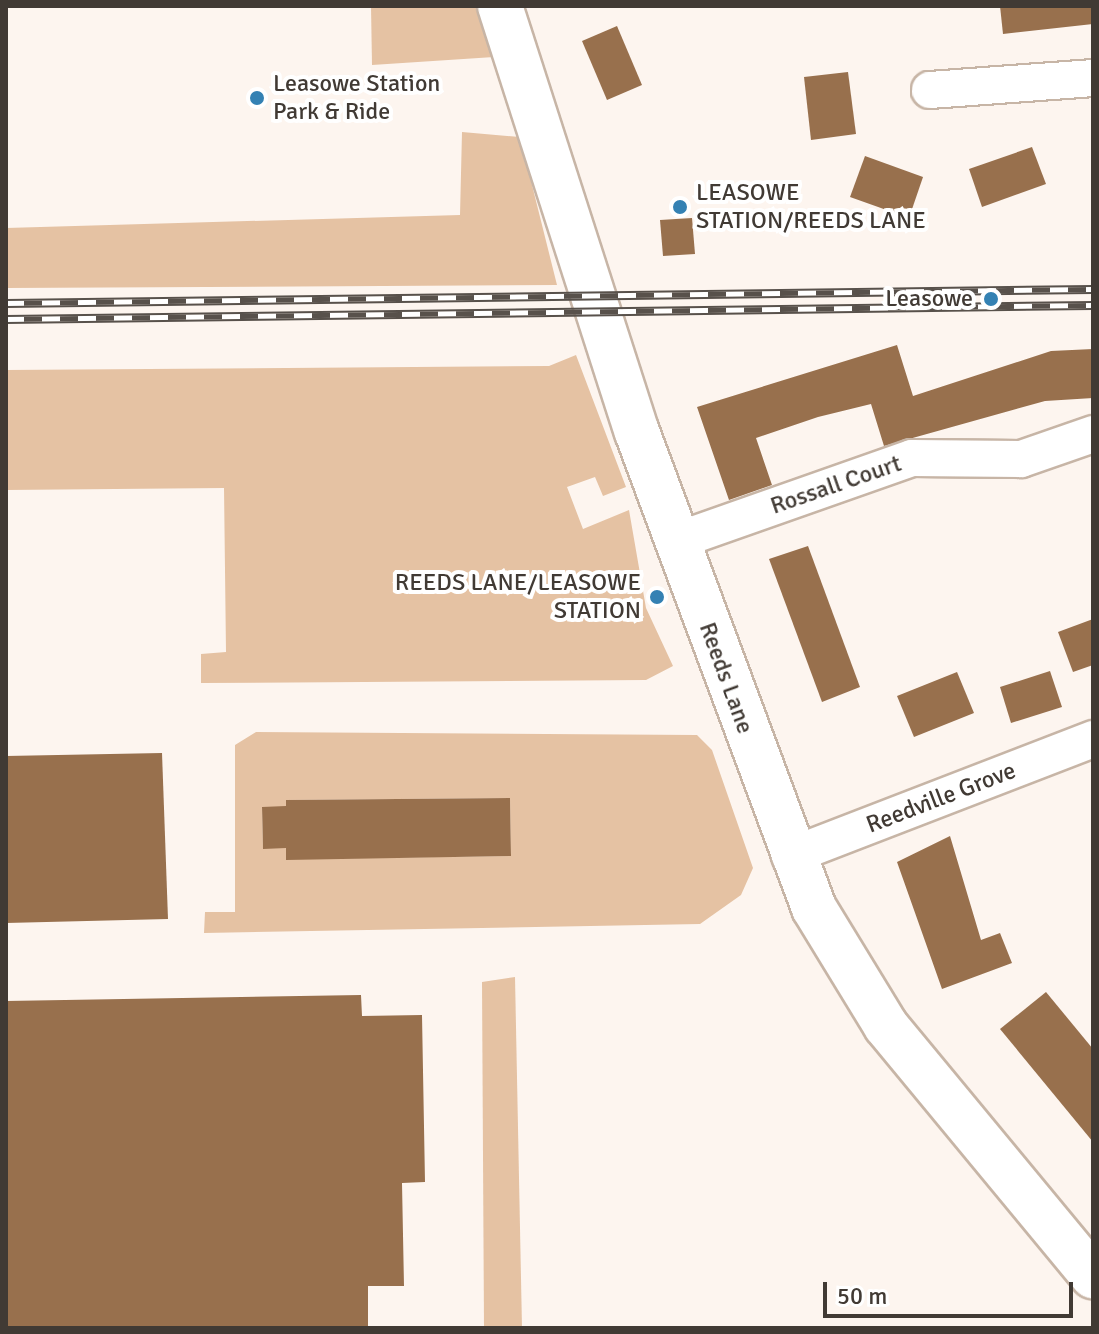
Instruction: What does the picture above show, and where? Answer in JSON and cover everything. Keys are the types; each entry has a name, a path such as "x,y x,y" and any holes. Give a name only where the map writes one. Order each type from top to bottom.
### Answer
{"street":[{"name":"Reeds Lane","path":"500,6 676,541 790,856 886,1026 1093,1276"},
{"path":"930,90 1093,78"},
{"name":"Rossall Court","path":"676,541 912,458 1021,459 1093,434"},
{"name":"Reedville Grove","path":"790,856 1093,739"}],"shaded area":[{"path":"371,6 475,6 494,57 372,65"},
{"path":"462,132 520,137 557,285 6,288 6,228 460,215"},
{"path":"576,355 626,487 603,496 595,477 567,487 583,529 629,510 646,608 673,666 646,680 201,683 201,654 226,652 224,488 6,490 6,370 549,366"},
{"path":"256,732 697,735 712,750 753,868 741,895 700,924 204,933 205,912 235,912 235,745","holes":["510,798 511,856 286,859 286,800","262,807 278,807 279,848 263,848"]},
{"path":"515,977 522,1328 484,1328 482,982"}],"building":[{"path":"1000,6 1093,6 1093,24 1003,34"},
{"path":"617,26 642,85 607,100 582,41"},
{"path":"848,72 856,134 811,140 804,77"},
{"path":"1032,147 1046,184 982,207 969,169"},
{"path":"865,156 923,177 909,218 850,197"},
{"path":"692,218 695,254 663,256 660,220"},
{"path":"897,345 913,396 1051,351 1093,349 1093,398 1045,401 884,446 871,404 818,417 756,438 772,485 729,500 697,407"},
{"path":"808,546 860,687 822,702 769,559"},
{"path":"1093,619 1093,665 1073,672 1058,632"},
{"path":"1050,671 1062,707 1011,723 1000,687"},
{"path":"957,672 974,713 914,737 897,696"},
{"path":"162,753 168,919 6,923 6,756"},
{"path":"510,798 511,856 286,860 286,848 263,849 262,807 286,806 286,800"},
{"path":"950,836 981,940 1000,933 1012,963 942,989 897,862"},
{"path":"1046,992 1093,1049 1093,1142 1000,1029"},
{"path":"361,995 362,1016 422,1015 425,1182 402,1183 404,1286 368,1286 368,1328 6,1328 6,1001"}],"railway":[{"path":"6,303 1093,289"},
{"path":"6,319 1093,305"}],"place":[{"name":"Leasowe Station Park & Ride","path":"257,98"},
{"name":"LEASOWE STATION/REEDS LANE","path":"680,207"},
{"name":"Leasowe","path":"991,299"},
{"name":"REEDS LANE/LEASOWE STATION","path":"657,597"}]}
